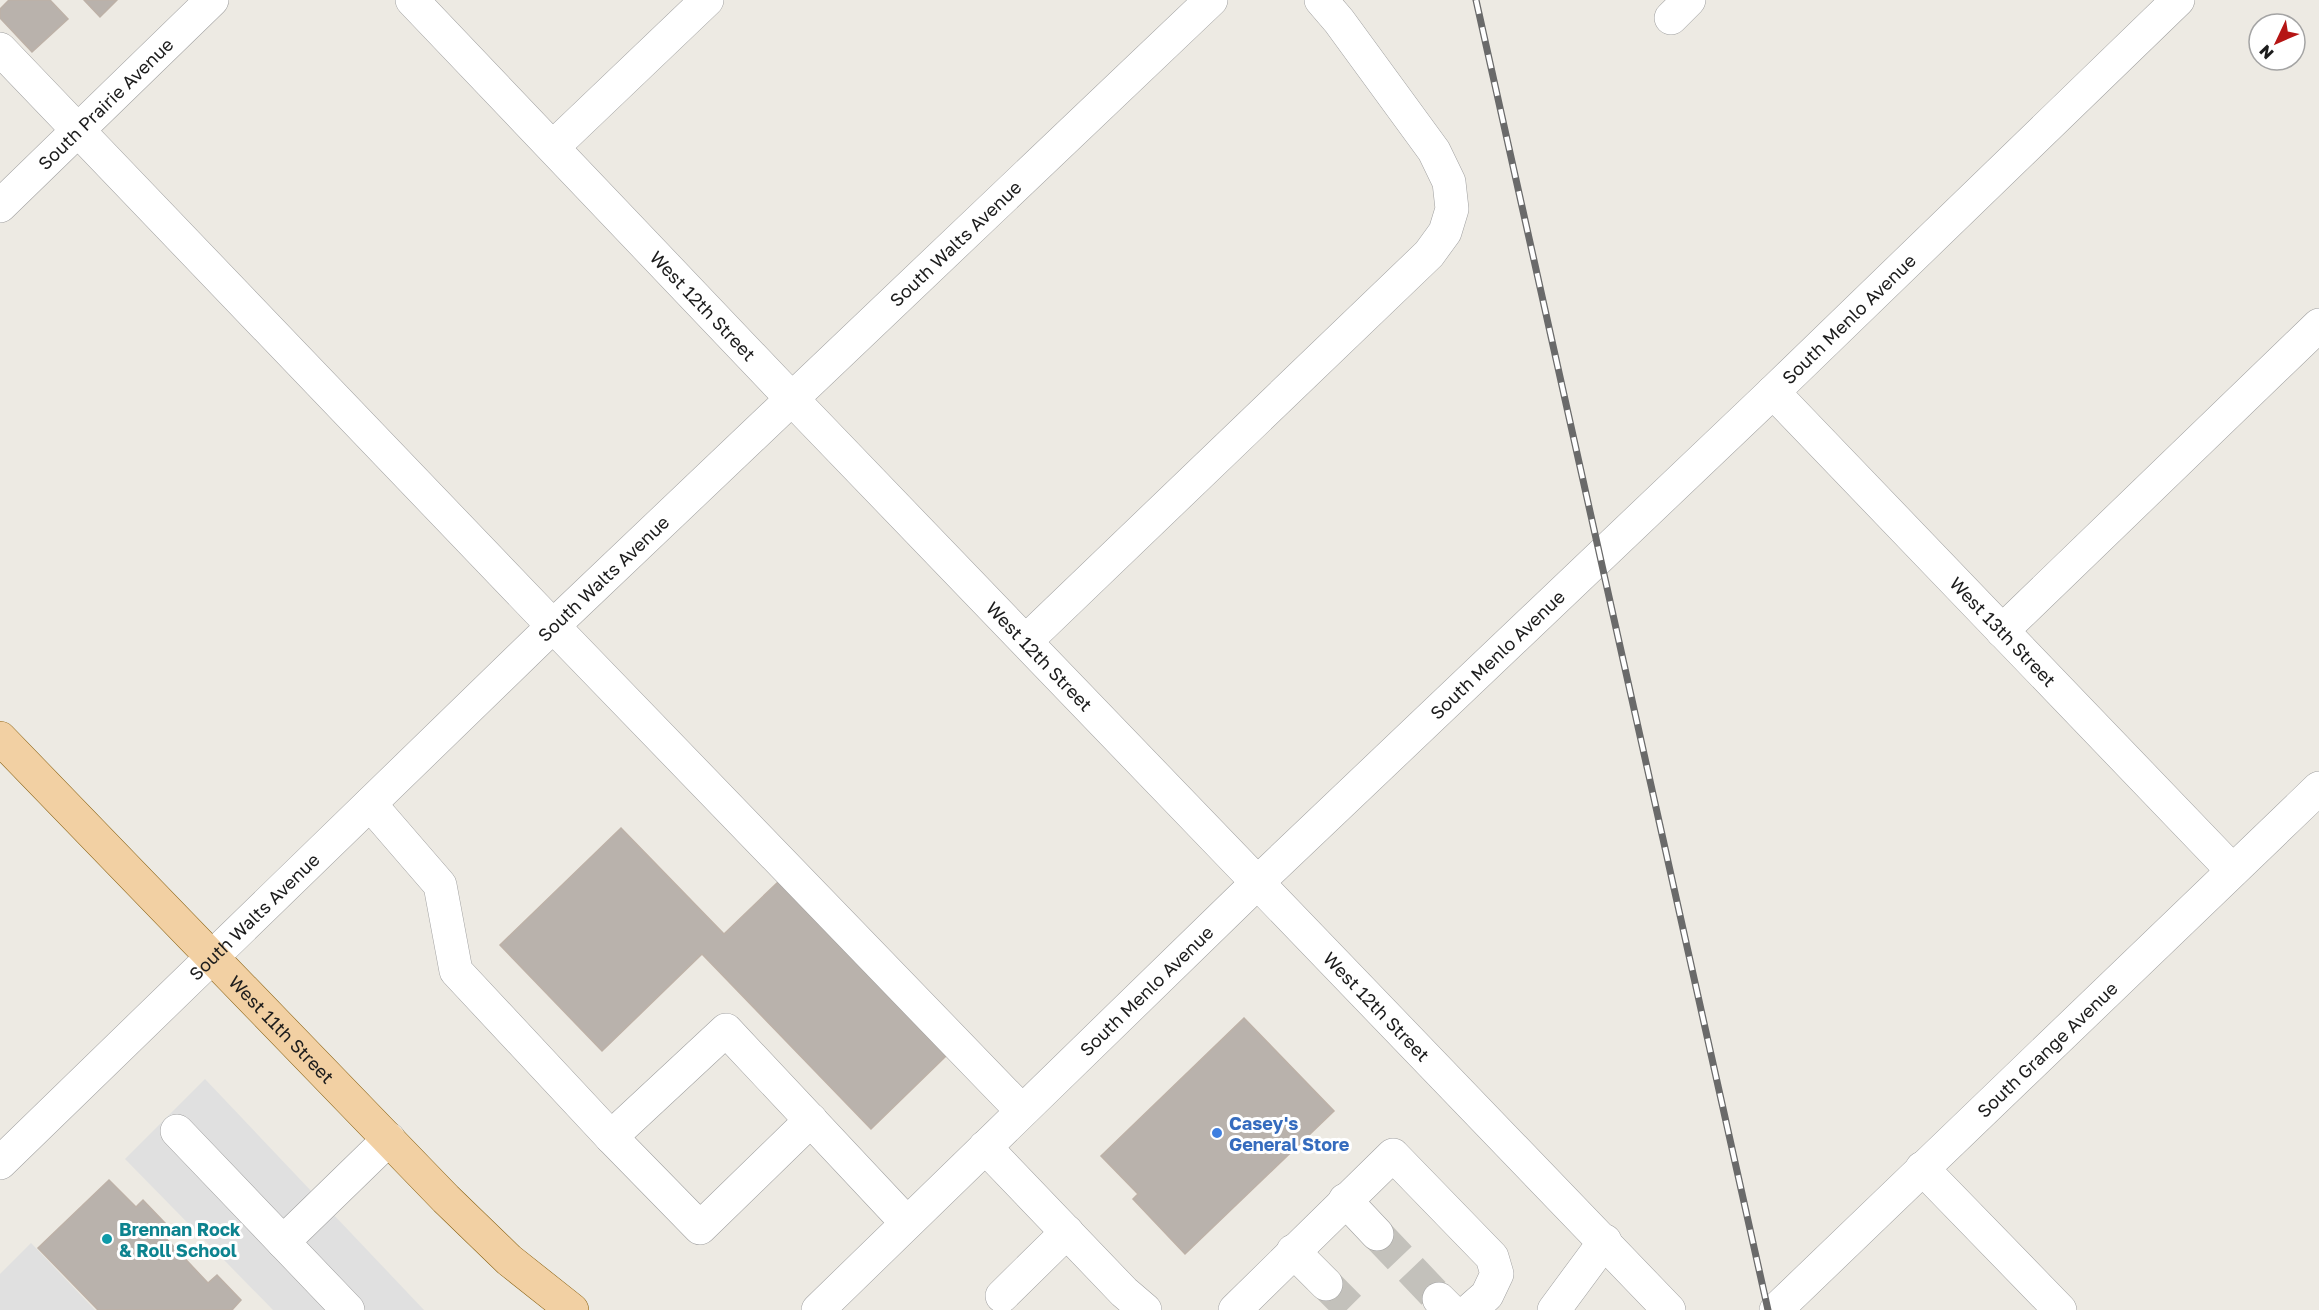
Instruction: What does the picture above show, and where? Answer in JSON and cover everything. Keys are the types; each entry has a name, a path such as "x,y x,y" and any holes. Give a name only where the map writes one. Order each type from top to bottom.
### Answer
{"main road":[{"name":"West 11th Street","path":"0,738 446,1199 509,1260 572,1310"}],"street":[{"name":"South Prairie Avenue","path":"0,206 212,0"},
{"name":"West 12th Street","path":"412,0 792,399 1669,1310"},
{"path":"553,147 707,0"},
{"name":"South Walts Avenue","path":"0,1163 553,626 1211,0"},
{"path":"1026,641 1429,254 1445,232 1452,209 1449,182 1434,151 1339,21 1321,0"},
{"name":"South Menlo Avenue","path":"818,1310 1258,882 1773,392 2178,0"},
{"path":"0,49 1022,1111"},
{"path":"2002,631 2319,325"},
{"name":"West 13th Street","path":"1773,392 2232,870"},
{"name":"South Grange Avenue","path":"1776,1310 2319,788"},
{"path":"370,804 440,885 456,971 699,1228 811,1120"},
{"path":"611,1137 726,1030 907,1223"},
{"path":"177,1131 348,1310"},
{"path":"283,1242 389,1139"},
{"path":"985,1147 1124,1292 1145,1310"},
{"path":"1235,1310 1393,1155 1492,1257 1497,1274 1487,1295 1470,1310"},
{"path":"1922,1168 2060,1310"},
{"path":"1345,1200 1377,1234"},
{"path":"1002,1296 1067,1232"},
{"path":"1554,1310 1605,1241"},
{"path":"1293,1251 1326,1284"}],"shaded area":[{"path":"205,1079 424,1310 273,1310 125,1159"},
{"path":"31,1243 95,1310 0,1310 0,1274"}],"building":[{"path":"9,0 50,0 68,19 32,52 0,18 0,9"},
{"path":"84,0 117,0 100,17"},
{"path":"621,828 724,934 778,882 946,1056 871,1129 702,954 602,1051 500,945"},
{"name":"Casey's General Store","path":"1244,1018 1334,1111 1185,1254 1133,1199 1138,1194 1101,1156"},
{"name":"Brennan Rock & Roll School","path":"109,1180 136,1207 143,1200 165,1223 158,1230 208,1283 217,1275 241,1300 232,1310 98,1310 38,1248"}],"tunnel":[{"path":"1377,1234 1439,1299"},
{"path":"1326,1284 1352,1310"}],"railway":[{"path":"1476,0 1768,1310"}],"place":[{"name":"Casey's General Store","path":"1217,1133"},
{"name":"Brennan Rock & Roll School","path":"107,1239"}]}
